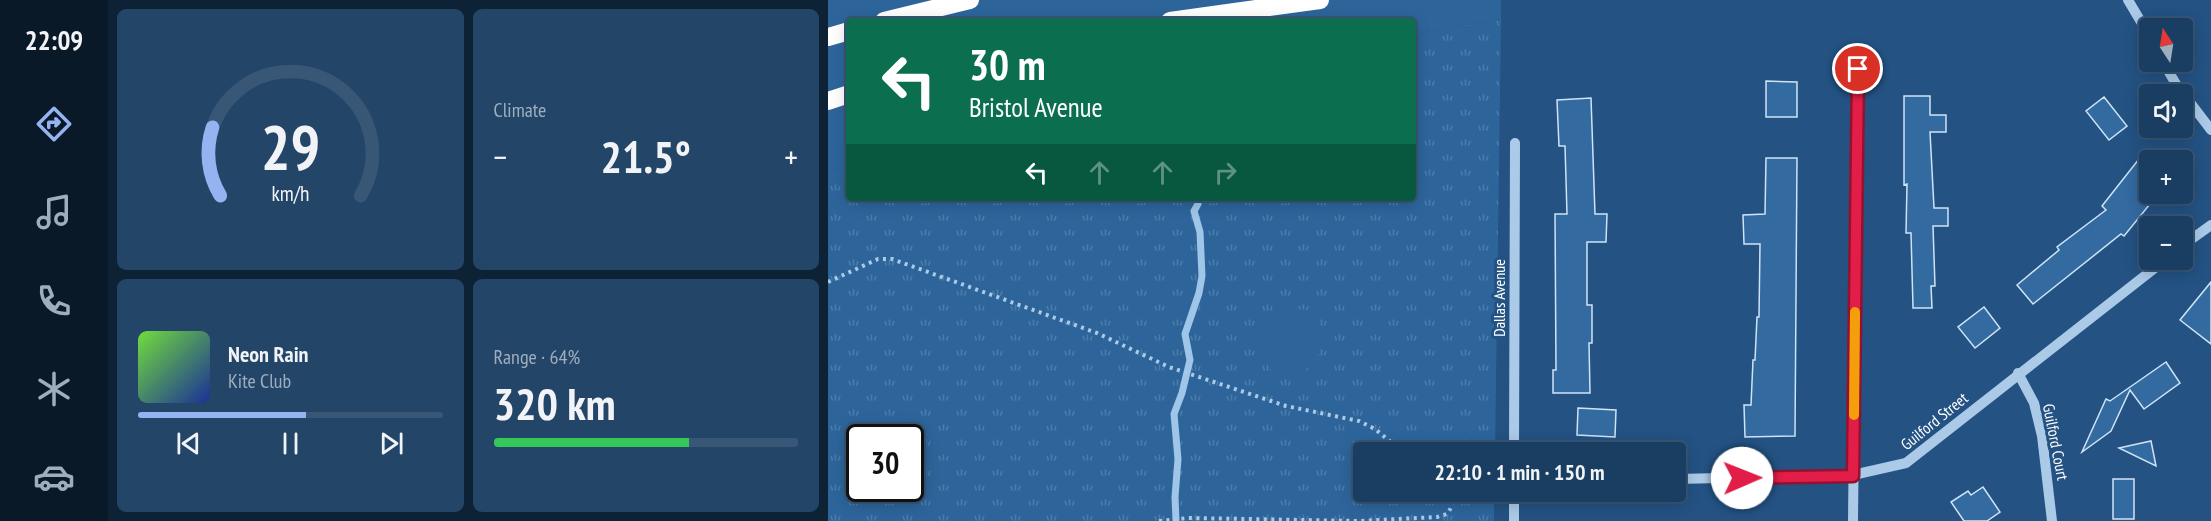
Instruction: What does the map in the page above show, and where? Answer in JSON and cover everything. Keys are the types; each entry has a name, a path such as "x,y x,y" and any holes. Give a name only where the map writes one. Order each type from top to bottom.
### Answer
{"highway":[{"path":"896,18 970,0"},
{"path":"1191,18 1320,0"},
{"path":"828,37 846,32"},
{"path":"828,101 846,95"}],"street":[{"path":"2128,0 2139,19"},
{"path":"1853,521 1858,69"},
{"path":"2169,72 2211,130"},
{"name":"Dallas Avenue","path":"1514,442 1515,143"},
{"path":"2193,238 2211,225"},
{"name":"Guilford Street","path":"1686,479 1853,476 1906,463 2152,270"},
{"name":"Guilford Court","path":"2018,373 2034,403 2042,436 2052,521"},
{"path":"1514,502 1514,521"}],"path":[{"path":"828,282 878,259 892,259 1097,333 1169,367 1286,406 1359,421 1375,429 1391,442"},
{"path":"1159,521 1188,518 1359,521 1437,517 1447,514 1453,506 1453,502"}],"green space":[{"path":"828,0 1501,0 1501,19 1416,33 1416,18 846,18 846,166 828,172"},
{"path":"1501,19 1495,442 1353,442 1353,502 1494,502 1494,521 828,521 828,172 846,166 846,201 1416,201 1416,33"},
{"path":"1287,308 1306,310 1318,317 1322,338 1315,361 1292,379 1278,375 1269,368 1262,342 1264,324 1268,317 1274,311"}],"building":[{"path":"1766,81 1797,82 1797,117 1766,117"},
{"path":"1904,96 1930,96 1930,115 1946,115 1946,132 1930,132 1934,208 1948,208 1948,226 1933,226 1935,286 1931,286 1932,308 1913,308 1911,233 1906,233"},
{"path":"2104,97 2127,126 2109,140 2086,111"},
{"path":"1591,98 1595,214 1607,214 1606,242 1587,242 1587,305 1592,305 1592,343 1589,343 1590,393 1553,393 1553,370 1556,370 1555,214 1567,214 1565,146 1559,146 1557,100"},
{"path":"1766,158 1797,158 1795,436 1745,437 1744,405 1751,405 1753,360 1755,360 1757,317 1759,317 1760,244 1744,244 1743,215 1765,214"},
{"path":"2139,159 2139,204 2150,204 2124,236 2121,234 2033,304 2017,285 2059,250 2057,247 2106,210 2102,206"},
{"path":"2211,282 2211,344 2180,320"},
{"path":"1984,307 2000,328 1975,348 1958,327"},
{"path":"2166,362 2180,383 2144,409 2130,390 2111,431 2082,452 2106,399 2110,401"},
{"path":"1578,408 1616,410 1615,437 1577,435"},
{"path":"2151,441 2156,466 2119,448"},
{"path":"2113,479 2134,479 2134,519 2113,519"},
{"path":"1983,487 2000,512 1987,521 1964,521 1951,502 1968,491 1971,495"}],"waterway":[{"path":"1176,521 1178,459 1174,414 1190,360 1185,334 1199,293 1202,276 1200,232 1194,211 1198,204"}],"slow traffic":[{"path":"1854,415 1855,312"}],"route":[{"path":"1742,478 1853,476 1858,69"}]}
